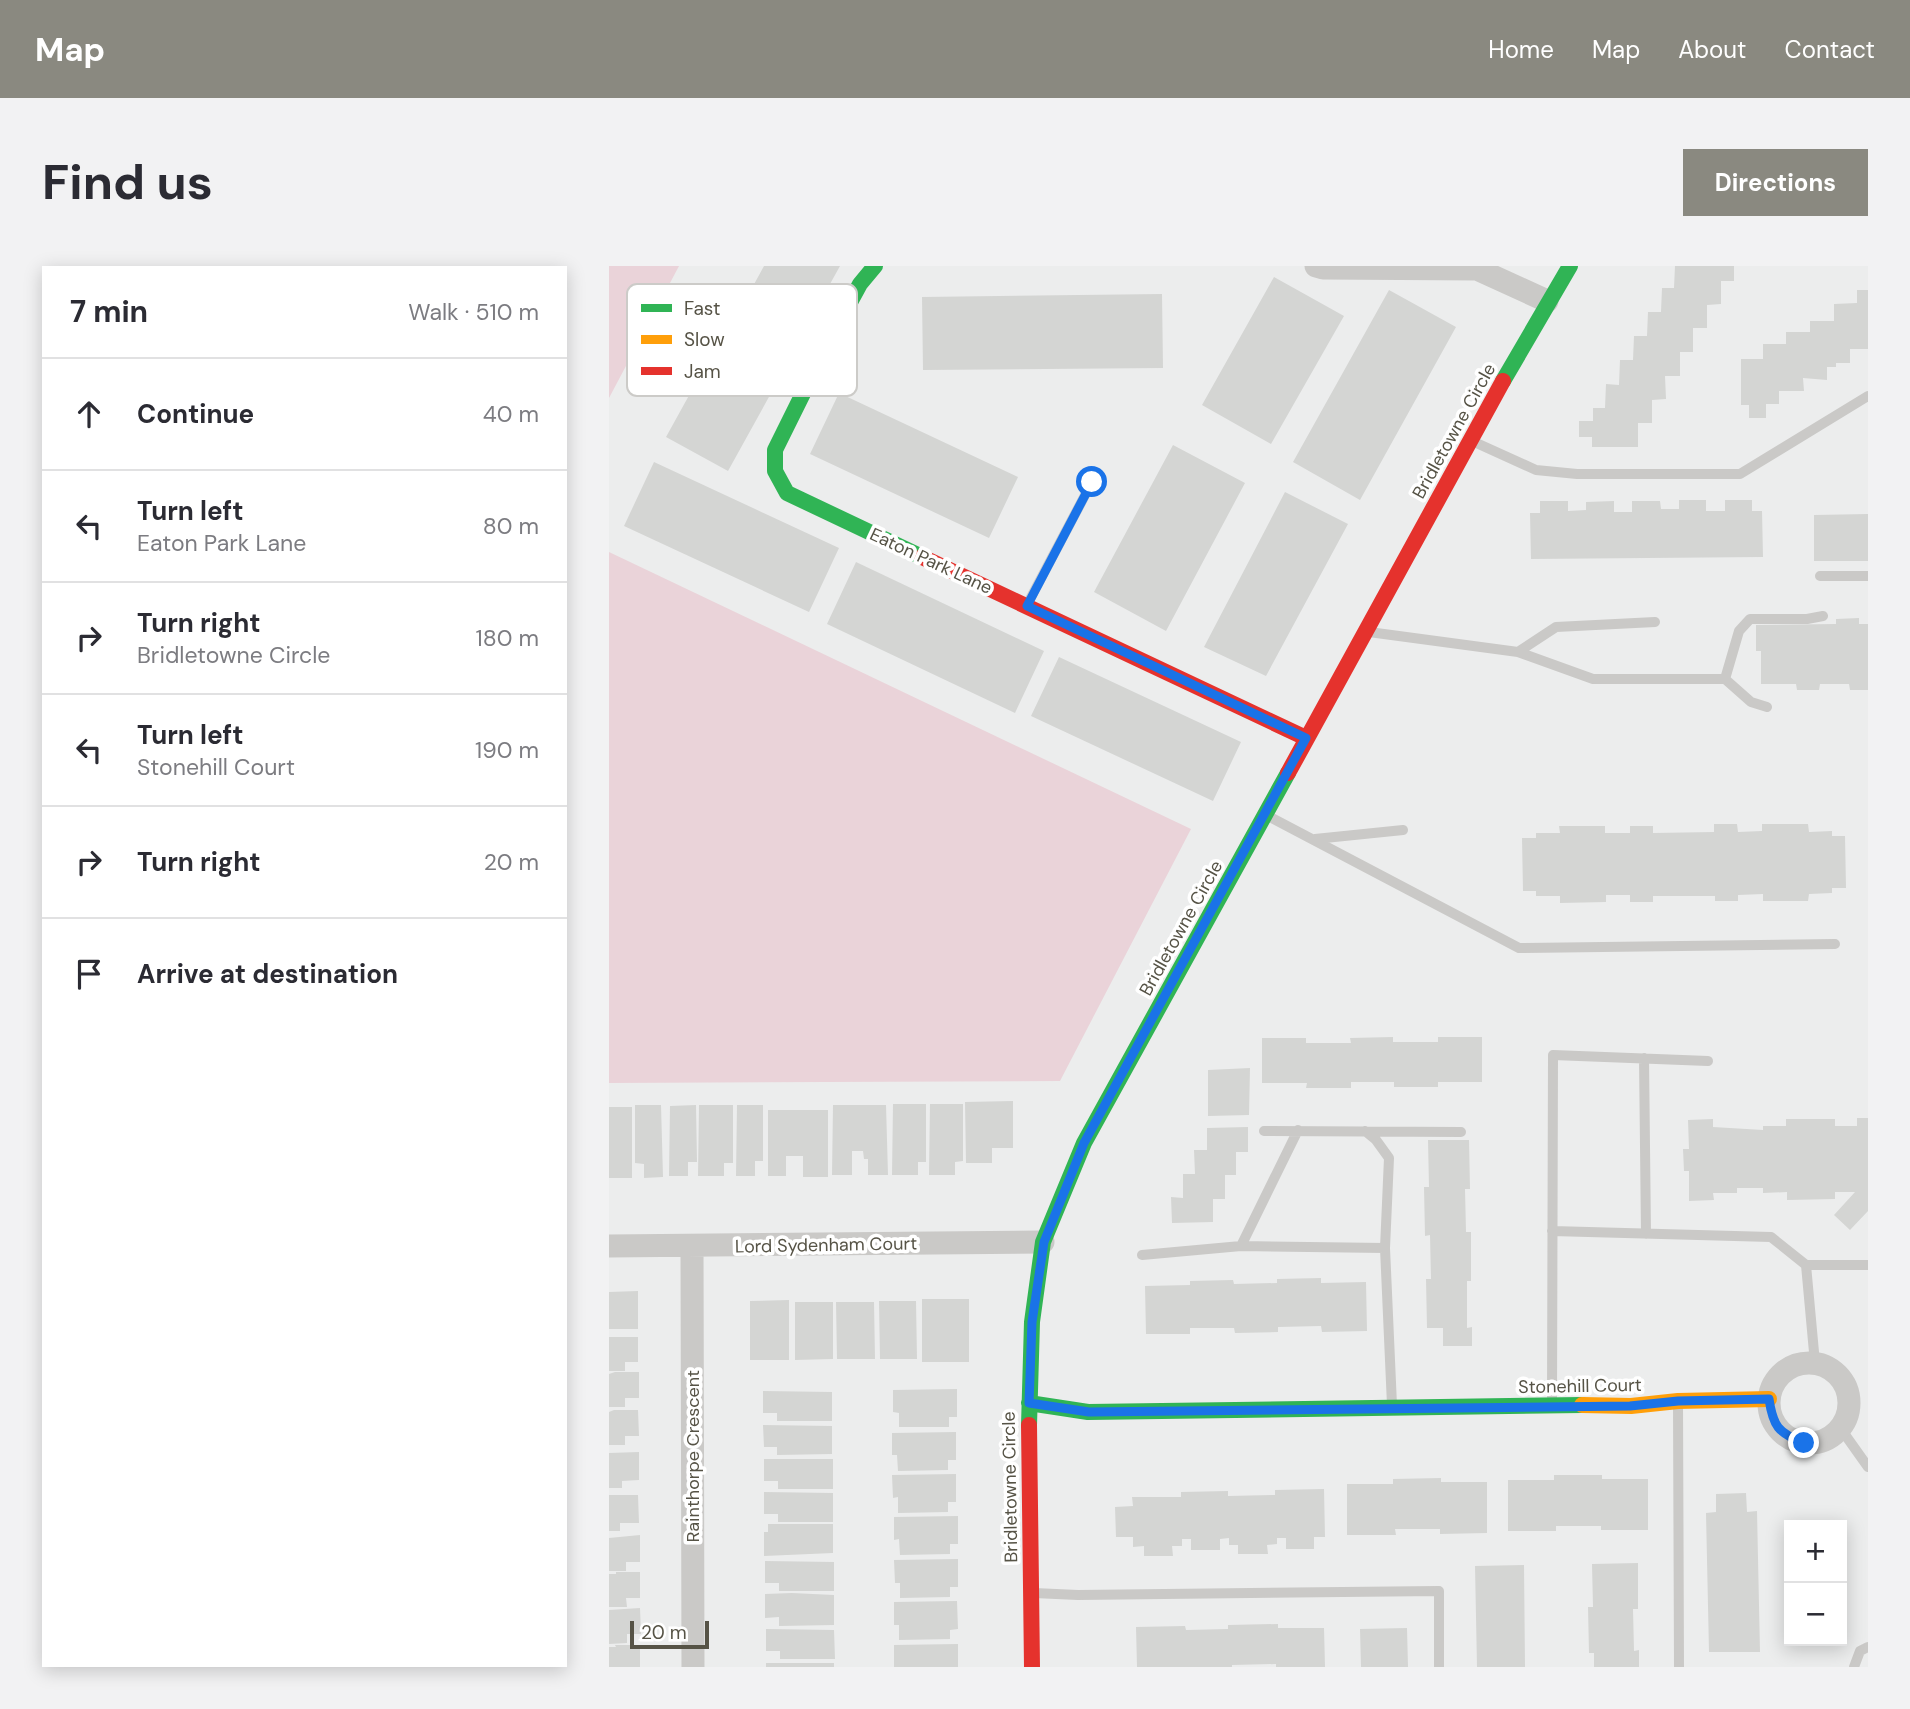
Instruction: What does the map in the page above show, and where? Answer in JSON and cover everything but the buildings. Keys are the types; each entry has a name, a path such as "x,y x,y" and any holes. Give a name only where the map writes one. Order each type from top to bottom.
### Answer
{"street":[{"name":"Eaton Park Lane","path":"857,290 876,266"},
{"path":"1316,266 1477,268 1547,302"},
{"name":"Bridletowne Circle","path":"1032,1667 1029,1403 1032,1322 1044,1242 1084,1143 1547,302 1570,266"},
{"name":"Eaton Park Lane","path":"802,396 775,450 775,471 787,493 1306,738"},
{"name":"Lord Sydenham Court","path":"609,1246 1044,1242"},
{"name":"Rainthorpe Crescent","path":"692,1246 693,1667"},
{"path":"1815,1363 1835,1371 1847,1388 1850,1410 1841,1429 1824,1441 1804,1443 1784,1436 1772,1420 1769,1399 1773,1384 1784,1371 1798,1364 1815,1363"},
{"name":"Stonehill Court","path":"1029,1403 1089,1412 1630,1406 1678,1401 1769,1399"}],"lane":[{"path":"1471,441 1536,470 1577,474 1740,474 1868,396"},
{"path":"1027,606 1092,482"},
{"path":"1820,576 1868,576"},
{"path":"1725,679 1739,631 1750,619 1807,619 1823,616"},
{"path":"1518,652 1556,627 1655,622"},
{"path":"1366,631 1518,652 1593,679 1725,679 1751,702 1767,707"},
{"path":"1265,814 1519,948 1835,944"},
{"path":"1315,839 1403,830"},
{"path":"1552,1405 1553,1055 1708,1060"},
{"path":"1644,1058 1646,1234"},
{"path":"1241,1246 1298,1130"},
{"path":"1265,1131 1461,1132"},
{"path":"1365,1131 1377,1140 1389,1158 1385,1248 1393,1408"},
{"path":"1552,1231 1771,1237 1806,1265 1868,1265"},
{"path":"1142,1255 1241,1246 1385,1248"},
{"path":"1806,1265 1815,1363"},
{"path":"1678,1401 1678,1667"},
{"path":"1841,1429 1868,1467"},
{"path":"1031,1593 1077,1595 1439,1591 1439,1667"},
{"path":"1854,1667 1860,1651 1868,1647"}],"shaded area":[{"path":"609,266 679,266 669,284 627,284 627,364 609,398"},
{"path":"609,552 1191,829 1060,1081 609,1083"}],"traffic: fast":[{"path":"857,290 875,266"},
{"path":"1503,381 1570,266"},
{"path":"802,396 775,450 775,471 787,493 922,557"},
{"path":"1029,1425 1032,1322 1043,1242 1084,1143 1288,773"},
{"path":"1029,1403 1088,1412 1582,1405"}],"traffic: slow":[{"path":"1582,1405 1631,1406 1678,1401 1769,1399"}],"traffic: jam":[{"path":"1288,773 1503,381"},
{"path":"922,557 1306,738"},
{"path":"1029,1425 1032,1667"}],"route":[{"path":"1092,482 1027,606 1306,738 1084,1143 1044,1242 1032,1322 1029,1403 1089,1412 1630,1406 1678,1401 1769,1399 1772,1420 1784,1436 1804,1443"}]}
